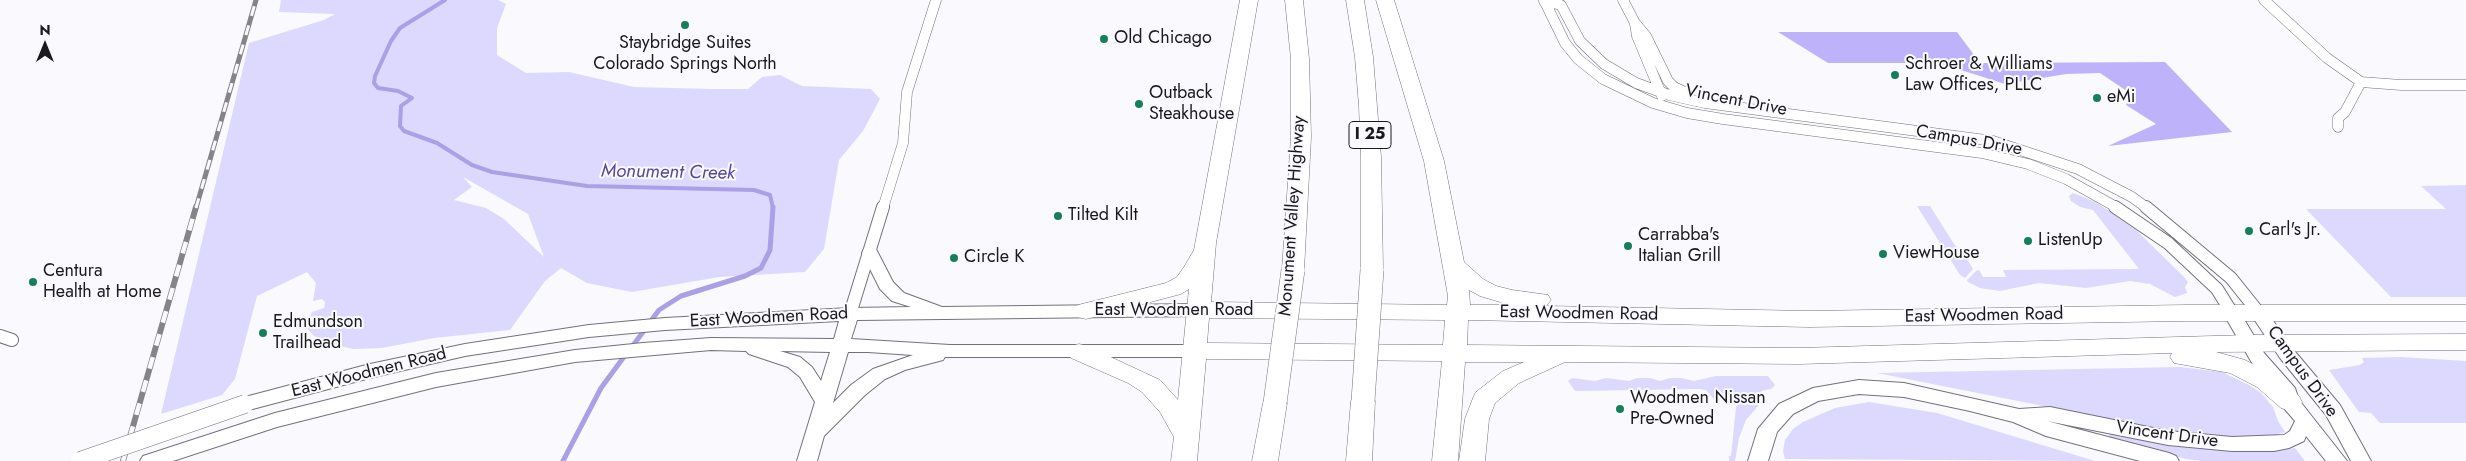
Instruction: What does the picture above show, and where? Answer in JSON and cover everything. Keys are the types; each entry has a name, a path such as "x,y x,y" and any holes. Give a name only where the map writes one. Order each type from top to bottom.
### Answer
{"highway":[{"path":"1184,461 1206,243 1249,0"},
{"name":"Monument Valley Highway","path":"1264,461 1275,403 1293,270 1301,136 1300,59 1294,0"},
{"name":"I 25","path":"1355,0 1364,58 1368,114 1372,270 1359,461"},
{"path":"1385,0 1418,103 1431,153 1459,296 1444,461"},
{"path":"1086,311 1173,289 1185,282 1194,270 1206,243"},
{"path":"1453,266 1483,289 1512,298 1630,302 1653,306 1686,316"},
{"name":"East Woodmen Road","path":"1199,310 1457,312 1809,319 2259,313 2466,313"},
{"name":"East Woodmen Road","path":"1194,351 1799,356 2248,343 2466,342"},
{"path":"1990,351 2021,360 2189,357 2218,360 2253,374 2290,402"},
{"path":"1080,352 1136,377 1151,386 1168,406 1186,437"},
{"path":"1472,461 1477,419 1485,398 1503,382 1521,372 1567,354"}],"main road":[{"path":"870,253 886,285 898,297 946,313"},
{"name":"East Woodmen Road","path":"80,461 245,404 370,371 465,350 589,331 749,319 850,314 1199,310"},
{"name":"Campus Drive","path":"2259,313 2279,343 2332,410 2361,461"},
{"path":"807,461 850,314"},
{"name":"Campus Drive","path":"2232,314 2248,343 2288,393 2290,402 2337,461"},
{"name":"East Woodmen Road","path":"150,461 235,433 371,395 498,368 575,356 712,344 840,346 950,351 1194,351"},
{"path":"739,345 794,362 806,372 824,401"},
{"path":"814,434 858,390 879,374 900,365 950,351"},
{"name":"Vincent Drive","path":"1758,461 1764,438 1779,414 1803,399 1838,388 1859,387 1892,388 2018,416 2046,429 2169,461"},
{"name":"Vincent Drive","path":"2018,416 2050,414 2168,438 2232,444 2274,444 2289,441 2297,436 2305,420"}],"street":[{"path":"850,314 903,143 907,92 936,0"},
{"name":"Vincent Drive","path":"1623,0 1635,23 1646,36 1668,81 1680,90 1695,96 1788,110 1814,118"},
{"path":"2264,0 2327,58 2361,82 2390,85 2466,85"},
{"name":"Campus Drive","path":"1544,1 1559,4 1580,41 1598,60 1622,76 1659,92 1705,103 1993,141 2078,168 2132,197 2156,214 2231,278 2259,313"},
{"name":"Campus Drive","path":"1544,1 1568,48 1598,76 1642,99 1696,114 1982,153 2040,168 2101,197 2148,227 2176,250 2217,289 2232,314"},
{"name":"Vincent Drive","path":"1635,23 1659,92 1665,99 1688,108 1696,114"},
{"path":"2338,127 2338,118 2345,112 2361,82"},
{"path":"0,336 12,340"}],"shaded area":[{"path":"281,0 498,0 506,4 497,28 497,55 526,73 569,72 634,87 710,89 748,89 762,77 780,75 802,86 871,89 880,99 863,131 839,160 824,249 805,272 719,277 632,292 587,283 561,268 545,281 510,330 434,338 382,348 353,349 336,345 314,336 307,328 318,324 318,318 309,318 312,312 324,308 325,302 322,299 313,301 316,283 307,272 257,296 235,379 222,395 161,414 249,43 324,20 335,14 279,12","holes":["463,177 528,214 544,257 504,219 486,208 454,200 472,187"]},
{"path":"1778,32 1957,32 1980,63 2165,62 2232,132 2108,146 2156,124 2126,105 2131,94 2100,73 2066,74 2005,84 1939,63 1828,63"},
{"path":"2466,185 2466,297 2391,297 2306,209 2446,209 2421,186"},
{"path":"2073,193 2096,202 2136,230 2188,282 2185,287 2187,293 2175,297 2150,284 2130,281 2086,288 2039,283 2000,291 1980,288 1968,282 1967,280 1979,270 1983,277 2006,277 2003,270 2139,269 2093,210 2080,207 2071,201 2069,196"},
{"path":"1917,206 1930,206 1954,244 1965,256 1973,269 1965,278 1960,275"},
{"path":"2400,357 2466,361 2466,423 2380,423 2371,413 2359,412 2329,370 2360,365 2364,362 2362,358"},
{"path":"2180,367 2222,372 2249,385 2261,393 2273,407 2278,421 2285,432 2270,437 2222,437 2179,433 1877,373"},
{"path":"1716,376 1768,376 1775,385 1771,389 1761,391 1765,398 1746,420 1739,438 1735,461 1729,461 1729,456 1731,456 1736,407 1741,401 1729,404 1725,403 1725,398 1723,397 1719,400 1718,404 1706,390 1700,389 1575,391 1568,381 1572,378 1595,381 1606,378 1629,381 1637,378 1650,378 1660,381 1670,378 1681,378 1694,381"},
{"path":"1869,402 1937,413 2095,461 1785,459 1783,451 1785,440 1793,429 1803,422 1835,408"},
{"path":"2109,433 2208,449 2279,450 2295,448 2305,461 2201,461 2186,459 2110,440"}],"waterway":[{"name":"Monument Creek","path":"445,0 400,28 391,41 375,76 374,83 378,88 398,91 412,98 401,106 400,126 404,131 437,143 472,165 492,172 587,186 754,190 770,195 773,208"},
{"name":"Monument Creek","path":"650,322 659,310 681,296 745,276 761,268 770,250 773,208"},
{"name":"Monument Creek","path":"631,348 646,328"},
{"name":"Monument Creek","path":"563,461 601,388 626,354"}],"railway":[{"path":"196,208 256,0"},
{"path":"123,461 196,207"}],"place":[{"name":"Staybridge Suites Colorado Springs North","path":"685,25"},
{"name":"Old Chicago","path":"1104,39"},
{"name":"Schroer & Williams Law Offices, PLLC","path":"1895,75"},
{"name":"eMi","path":"2097,98"},
{"name":"Outback Steakhouse","path":"1139,104"},
{"name":"Tilted Kilt","path":"1058,216"},
{"name":"Carl's Jr.","path":"2249,231"},
{"name":"ListenUp","path":"2028,241"},
{"name":"Carrabba's Italian Grill","path":"1628,246"},
{"name":"ViewHouse","path":"1883,254"},
{"name":"Circle K","path":"954,258"},
{"name":"Centura Health at Home","path":"33,282"},
{"name":"Edmundson Trailhead","path":"263,333"},
{"name":"Woodmen Nissan Pre-Owned","path":"1620,409"}]}
